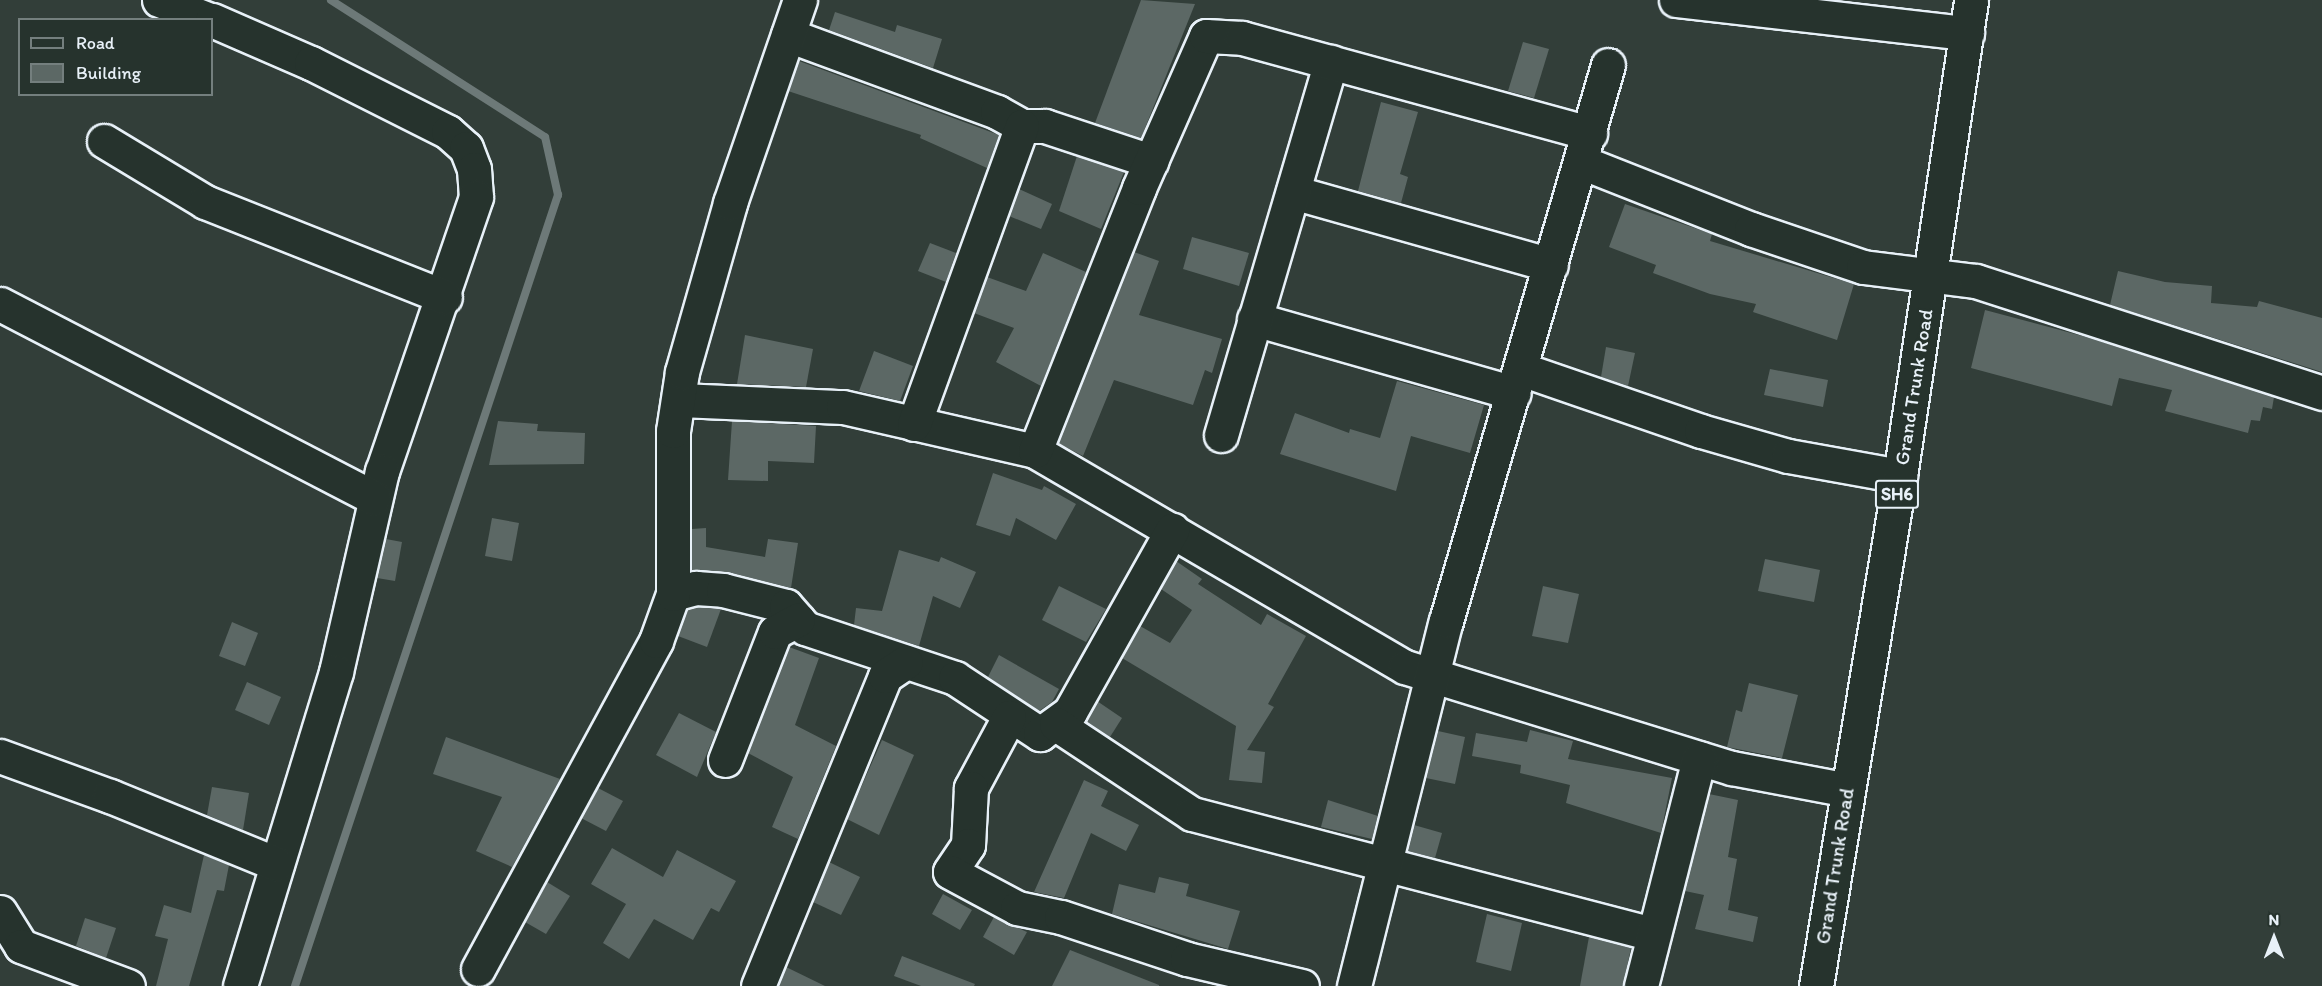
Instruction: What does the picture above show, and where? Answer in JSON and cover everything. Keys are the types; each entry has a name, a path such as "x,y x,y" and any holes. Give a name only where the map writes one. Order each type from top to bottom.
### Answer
{"street":[{"path":"159,0 206,18"},
{"path":"478,969 657,641 673,594 673,431 680,400 682,372 730,203 800,0"},
{"path":"1676,0 1967,33"},
{"name":"Grand Trunk Road","path":"1816,986 1900,476 1971,0"},
{"path":"213,21 386,99 448,132 466,148 474,169 476,197 445,297 374,498 336,672 240,986"},
{"path":"789,35 997,112 1022,126 1045,126 1151,161"},
{"path":"1035,451 1151,161 1206,36 1242,38 1331,62 1586,147 1796,245 1886,273 1976,281 2059,305 2111,327 2322,393"},
{"path":"1221,435 1331,62"},
{"path":"1354,986 1433,676 1608,65"},
{"path":"914,424 1022,126"},
{"path":"104,141 205,202 445,297"},
{"path":"1293,192 1551,265"},
{"path":"0,304 374,498"},
{"path":"1254,318 1517,381 1788,456 1900,476"},
{"path":"680,400 843,407 1035,451 1405,667 1699,758 1848,790"},
{"path":"673,594 696,588 762,597 786,606 805,628 955,678 1009,717 1040,734 1070,712 1172,530"},
{"path":"725,760 775,632 798,620"},
{"path":"758,986 885,676 906,662"},
{"path":"1009,717 971,788 968,845 950,872 1017,908 1061,917 1187,959 1302,986"},
{"path":"1056,724 1192,814 1652,934"},
{"path":"0,756 111,796 277,864"},
{"path":"1641,986 1652,934 1699,758"},
{"path":"0,912 21,946 128,986"}],"building":[{"path":"1141,0 1195,4 1141,138 1095,123"},
{"path":"835,12 895,32 897,25 942,39 933,68 829,30"},
{"path":"1523,42 1549,49 1534,98 1508,91"},
{"path":"799,61 999,135 987,168 920,138 921,135 788,91"},
{"path":"1381,102 1418,112 1400,174 1408,177 1401,203 1358,191"},
{"path":"1077,156 1124,172 1101,229 1059,211"},
{"path":"1019,189 1052,204 1041,229 1009,216"},
{"path":"1625,204 1712,234 1710,241 1854,284 1837,340 1753,312 1756,304 1710,294 1653,273 1656,265 1609,247"},
{"path":"1192,237 1249,253 1239,286 1183,269"},
{"path":"930,243 956,253 946,282 918,271"},
{"path":"1134,252 1159,261 1139,315 1222,339 1212,373 1205,370 1193,405 1114,380 1083,456 1058,443"},
{"path":"1043,253 1086,272 1041,386 996,362 1014,328 974,313 987,277 1026,291"},
{"path":"2118,271 2165,282 2212,286 2211,303 2257,307 2259,301 2322,318 2322,372 2110,305"},
{"path":"1985,310 2090,338 2274,397 2272,409 2263,407 2260,421 2251,420 2248,433 2165,411 2172,390 2119,378 2112,406 1971,368"},
{"path":"745,335 813,349 806,387 737,384"},
{"path":"1606,347 1635,353 1628,386 1601,377"},
{"path":"874,351 913,366 900,401 859,391"},
{"path":"1770,369 1828,380 1823,407 1764,395"},
{"path":"1397,381 1484,405 1470,453 1411,436 1396,491 1280,454 1295,413 1349,433 1350,429 1380,438"},
{"path":"498,421 538,424 537,431 585,433 584,464 489,465"},
{"path":"732,421 816,426 814,463 768,461 768,481 728,480"},
{"path":"993,473 1042,490 1044,486 1076,504 1056,540 1016,518 1010,536 976,525"},
{"path":"492,518 519,523 512,561 485,556"},
{"path":"706,528 706,547 765,557 768,539 798,543 791,588 727,572 692,570 692,529"},
{"path":"386,539 402,542 395,581 377,578"},
{"path":"899,550 939,562 941,557 976,572 960,608 933,596 919,646 854,625 856,608 882,611"},
{"path":"1765,559 1820,570 1814,602 1758,591"},
{"path":"1176,561 1202,579 1198,584 1261,625 1267,614 1306,636 1268,704 1274,707 1247,750 1265,752 1262,783 1229,780 1236,726 1122,658 1140,626 1170,643 1192,610 1161,589"},
{"path":"1059,586 1106,609 1086,642 1042,620"},
{"path":"1543,586 1579,594 1568,643 1532,636"},
{"path":"698,607 721,609 707,647 678,636 687,610"},
{"path":"232,622 258,633 245,666 219,656"},
{"path":"789,647 819,658 795,725 836,746 798,839 772,827 793,777 748,753"},
{"path":"999,655 1059,689 1052,702 1039,711 988,677"},
{"path":"247,682 281,697 269,725 235,710"},
{"path":"1749,683 1798,695 1782,758 1727,747 1736,710 1742,712"},
{"path":"1097,701 1122,718 1110,737 1086,721"},
{"path":"679,713 716,732 697,777 656,755"},
{"path":"1530,730 1573,741 1568,759 1672,778 1661,833 1566,803 1570,785 1520,773 1521,765 1472,756 1476,733 1527,742"},
{"path":"1438,731 1465,737 1455,784 1426,778"},
{"path":"446,737 560,779 512,867 476,851 502,797 433,774"},
{"path":"882,740 914,755 879,835 847,819"},
{"path":"1084,780 1108,791 1101,806 1139,825 1126,851 1091,833 1064,898 1034,892"},
{"path":"212,787 249,793 243,830 207,815"},
{"path":"598,788 623,801 606,831 581,818"},
{"path":"1709,794 1738,800 1728,857 1737,859 1728,910 1758,917 1753,942 1695,929 1704,895 1685,891"},
{"path":"1328,800 1378,816 1372,839 1321,827"},
{"path":"1414,825 1442,833 1435,858 1407,851"},
{"path":"612,848 663,877 677,850 736,881 719,912 711,908 693,940 654,919 629,959 603,943 626,904 591,884"},
{"path":"204,855 229,865 224,891 217,890 189,986 156,986 168,939 155,936 164,905 191,913"},
{"path":"829,862 860,877 841,915 813,902"},
{"path":"1159,877 1189,884 1186,896 1240,911 1228,949 1112,914 1119,884 1155,893"},
{"path":"547,882 570,896 546,934 525,922"},
{"path":"943,894 972,910 960,930 932,914"},
{"path":"1487,914 1522,923 1511,971 1476,962"},
{"path":"994,917 1027,932 1014,955 983,937"},
{"path":"85,918 116,928 106,958 76,946"},
{"path":"1589,937 1631,948 1623,986 1580,986"},
{"path":"1070,950 1159,985 1159,986 1052,986"},
{"path":"902,956 975,984 974,986 921,986 894,976"},
{"path":"786,967 825,986 778,986"}],"waterway":[{"path":"295,986 558,195 545,137 331,0"}]}
